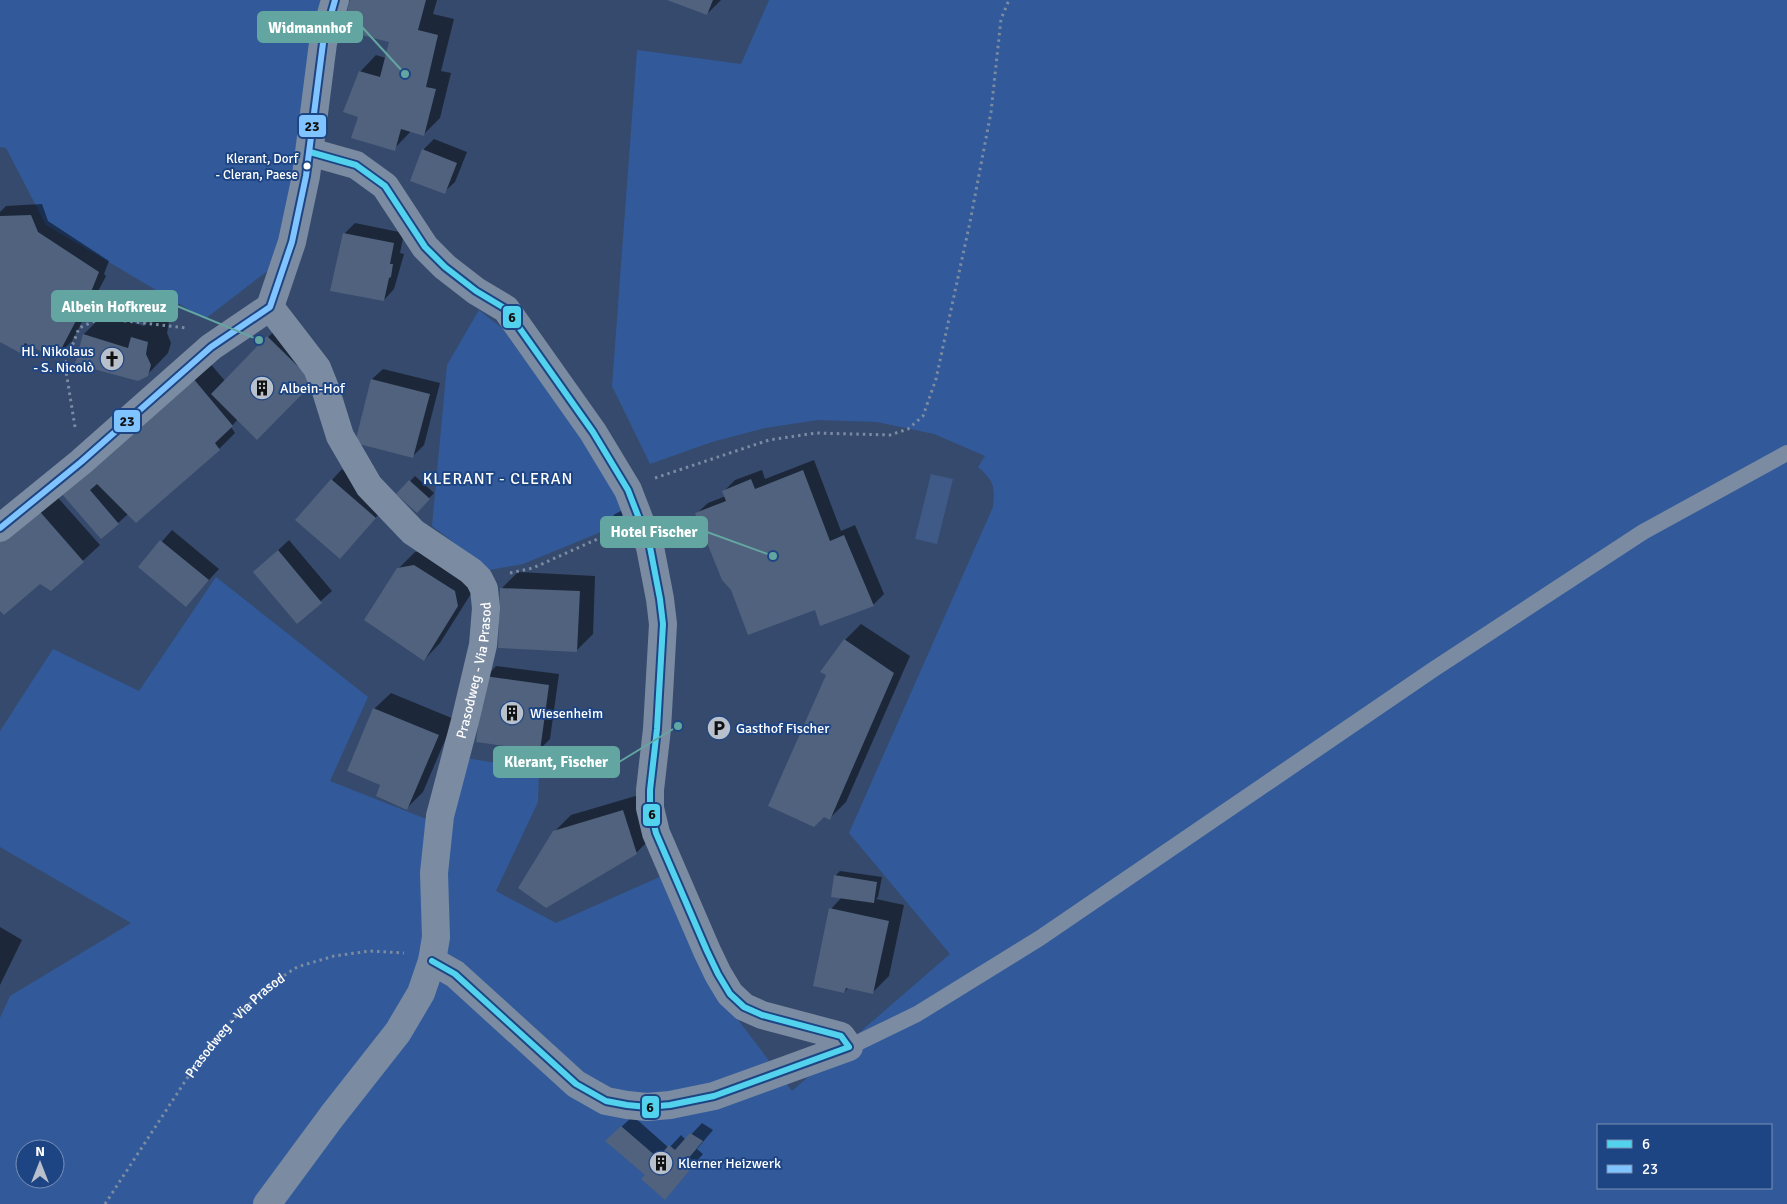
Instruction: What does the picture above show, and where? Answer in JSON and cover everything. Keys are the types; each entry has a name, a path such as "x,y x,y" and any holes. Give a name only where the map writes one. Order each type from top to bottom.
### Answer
{"street":[{"path":"0,528 81,462 211,347 270,307 292,242 310,152 324,43 335,0"},
{"path":"310,152 356,165 385,186 425,247 445,267 476,292 506,309 593,432 628,490 642,522 650,547 663,624 658,729 650,790 650,808 656,833 707,951 730,994 744,1007 762,1015 841,1036 849,1047 714,1096 670,1105 627,1105 606,1101 576,1084 455,974 432,960"},
{"path":"270,307 316,368 325,388 340,436 369,486 412,532 471,571 478,579"},
{"name":"Prasodweg - Via Prasod","path":"266,1204 402,1025 421,993 432,960 436,937 434,873 440,816 483,645 486,608 484,589 478,579"}],"lane":[{"path":"849,1047 917,1014 1040,938 1434,669 1635,537 1787,453"}],"path":[{"path":"628,490 672,472 768,440 816,433 890,435 908,429 923,416 936,379 970,222 991,112 1001,19 1009,0"},
{"path":"81,462 65,366 79,328 101,318 187,328 211,347"},
{"path":"478,579 533,568 612,532 642,522"},
{"name":"Prasodweg - Via Prasod","path":"105,1204 199,1060 227,1025 267,987 297,968 334,956 389,951 404,952 432,960"}],"shaded area":[{"path":"0,0 335,0 310,152 270,269 205,319 46,225 6,148 0,147"},
{"path":"769,0 1787,0 1787,1204 0,1204 0,1018 10,996 131,923 0,847 0,731 53,649 139,691 216,577 368,697 330,781 449,828 466,758 539,770 538,802 496,891 556,923 664,875 720,996 792,1091 950,954 849,833 993,507 994,494 992,484 978,467 985,456 934,434 877,422 818,420 765,428 712,442 650,464 612,386 637,50 741,64"},
{"path":"479,310 502,328 574,426 615,486 628,521 523,564 490,570 432,526 447,365"},
{"path":"931,474 953,479 937,544 915,539"}],"building":[{"path":"350,0 426,0 418,30 438,35 426,87 436,89 424,136 401,129 395,151 351,138 358,117 343,112 359,71 380,77 389,42 342,30"},
{"path":"667,0 713,0 707,15"},
{"path":"422,149 457,163 445,194 410,181"},
{"path":"31,215 38,232 99,272 91,292 56,359 25,343 20,353 0,342 0,216"},
{"path":"343,233 394,243 390,264 393,264 391,277 389,278 384,301 330,291"},
{"name":"Hl. Nikolaus - S. Nicolò","path":"83,334 128,348 131,337 148,342 146,354 151,365 148,376 138,381 75,364"},
{"name":"Albein-Hof","path":"267,336 314,382 257,440 211,394"},
{"path":"187,371 233,426 215,443 220,450 136,523 97,484 90,490 119,524 101,539 61,493"},
{"path":"371,379 430,394 413,458 355,443"},
{"path":"803,470 830,541 844,535 874,606 820,626 815,610 748,635 731,590 722,580 695,513 726,501 722,491 751,479 755,489"},
{"path":"331,479 376,518 340,559 295,520"},
{"path":"409,480 430,499 417,513 396,494"},
{"path":"35,506 84,562 51,591 40,584 4,615 0,611 0,537"},
{"path":"160,540 209,580 186,607 138,567"},
{"path":"278,550 322,603 297,624 253,572"},
{"path":"414,565 455,591 458,606 424,661 364,620 397,568"},
{"path":"500,588 580,591 577,652 498,648"},
{"path":"844,639 894,673 830,820 824,817 814,827 768,806 826,675 820,672"},
{"name":"Wiesenheim","path":"484,676 549,685 540,751 476,742"},
{"path":"373,708 439,735 407,810 376,796 380,785 347,771"},
{"path":"623,810 637,854 546,908 518,888 553,831"},
{"path":"834,875 877,882 874,903 831,897"},
{"path":"829,908 889,921 873,994 846,988 844,993 813,986"},
{"name":"Klerner Heizwerk","path":"621,1126 658,1158 669,1145 675,1150 690,1133 703,1141 687,1160 693,1166 665,1200 641,1179 645,1175 605,1141"}],"transit line":[{"name":"23","path":"0,528 81,462 211,347 270,307 292,242 306,176 323,43 335,0"},
{"name":"6","path":"310,152 356,165 385,186 425,247 445,267 476,291 506,309 593,432 628,490 650,547 663,624 657,729 650,790 650,808 656,833 707,951 730,994 744,1007 762,1015 841,1036 849,1047 714,1096 670,1105 647,1107 606,1101 576,1084 455,974 432,961"}],"place":[{"name":"Widmannhof","path":"405,74"},
{"name":"Klerant, Dorf - Cleran, Paese","path":"307,166"},
{"name":"Albein Hofkreuz","path":"259,340"},
{"name":"Hl. Nikolaus - S. Nicolò","path":"112,359"},
{"name":"Albein-Hof","path":"262,388"},
{"name":"Hotel Fischer","path":"773,556"},
{"name":"Wiesenheim","path":"512,713"},
{"name":"Klerant, Fischer","path":"678,726"},
{"name":"Gasthof Fischer","path":"719,728"},
{"name":"Klerner Heizwerk","path":"661,1163"}],"district":[{"name":"KLERANT - CLERAN","path":"498,479"}]}
